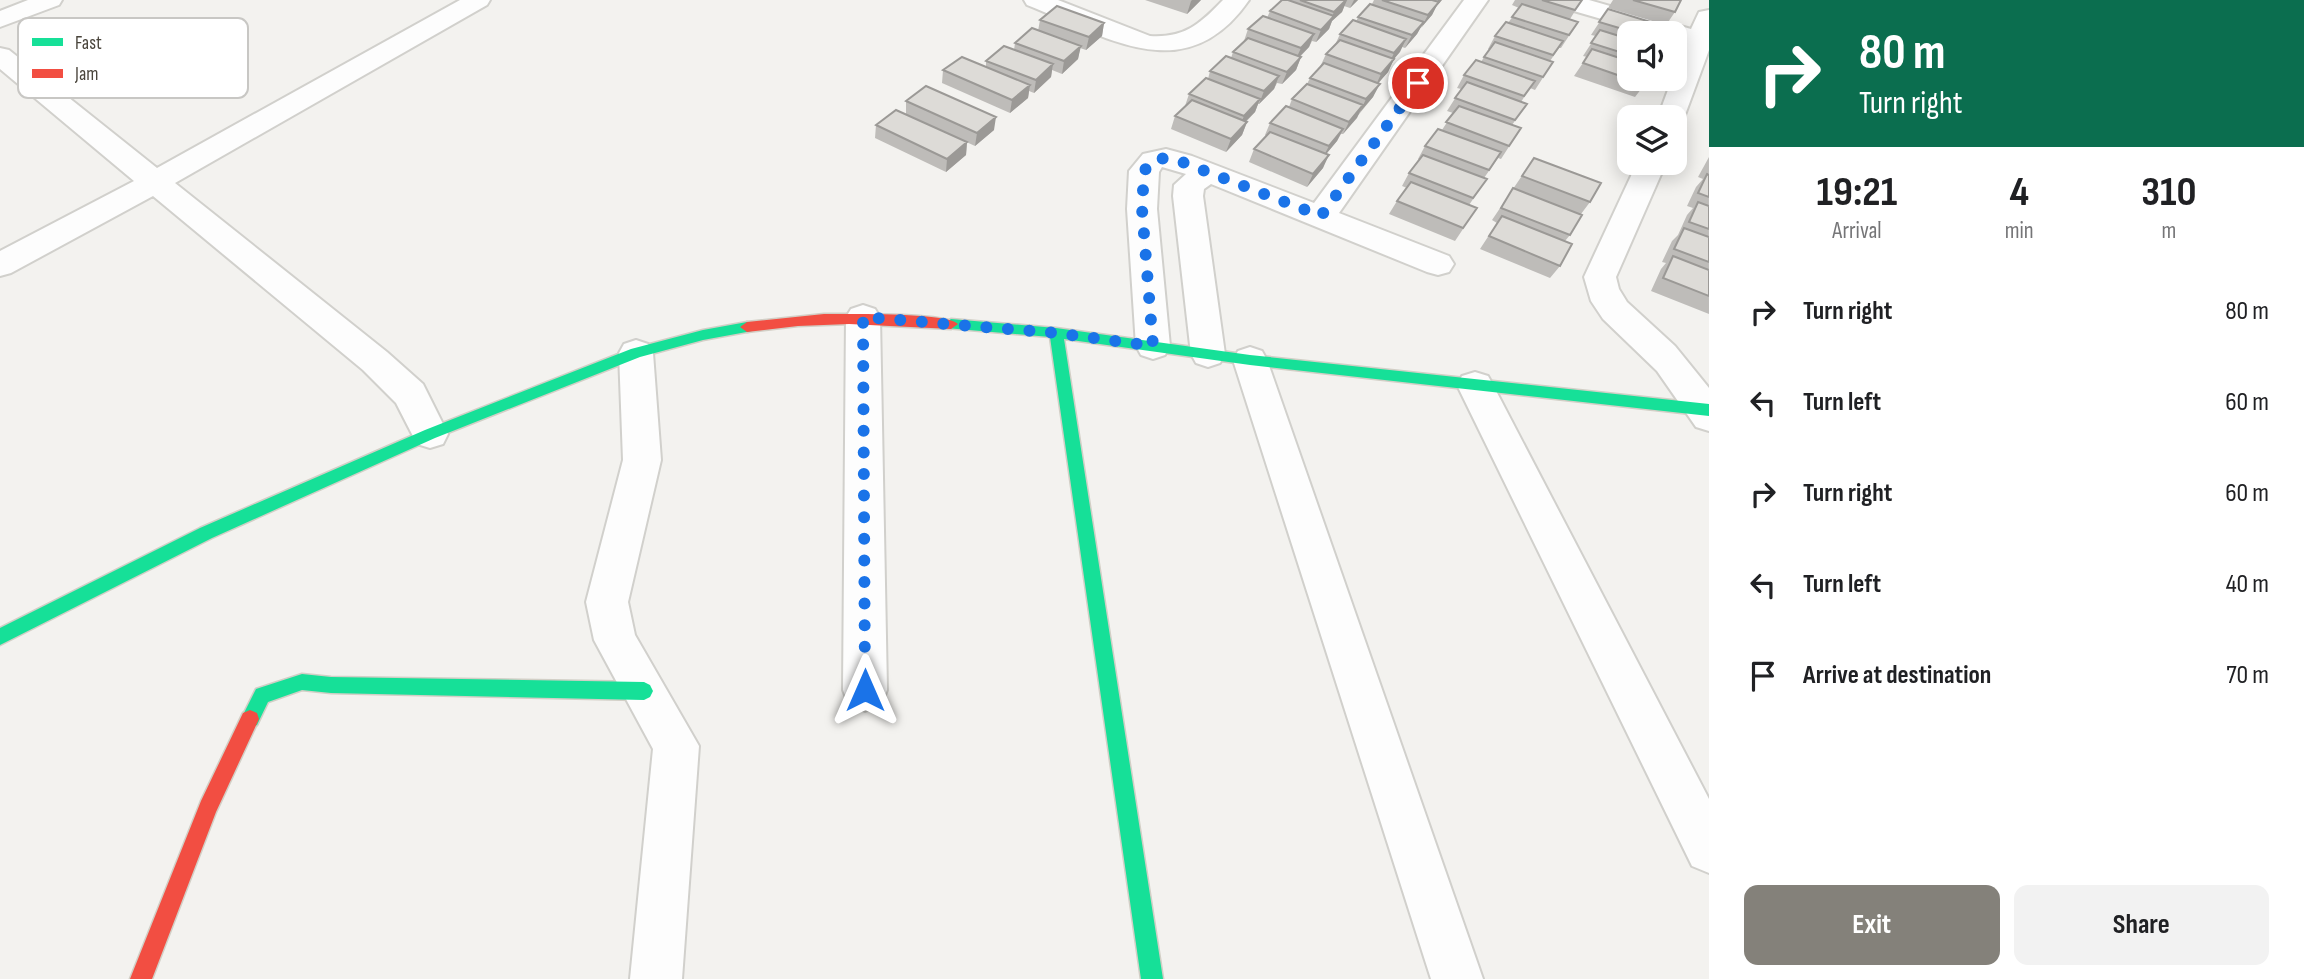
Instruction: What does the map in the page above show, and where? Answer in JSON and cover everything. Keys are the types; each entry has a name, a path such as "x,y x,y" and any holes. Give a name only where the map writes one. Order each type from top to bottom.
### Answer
{"street":[{"path":"0,20 50,0"},
{"path":"0,265 157,181 478,0"},
{"path":"1036,0 1146,43 1164,45 1185,43 1206,32 1237,0"},
{"path":"1321,216 1476,0"},
{"path":"1562,0 1700,40"},
{"path":"1676,105 1709,14"},
{"path":"0,55 18,69"},
{"path":"54,98 375,361 410,394 430,434"},
{"path":"1153,346 1142,209 1144,171 1153,160 1166,158 1209,173 1438,264"},
{"path":"1208,354 1188,196 1189,185 1209,173"},
{"path":"1646,175 1600,277 1601,291 1608,304 1664,356 1708,412"},
{"path":"0,637 206,533 430,434 636,353 703,335 793,319 863,317 1056,333 1250,360 1708,412"},
{"path":"863,317 865,690"},
{"path":"1056,333 1152,979"},
{"path":"636,353 642,460 607,602 615,639 676,746 656,979"},
{"path":"1250,360 1457,979"},
{"path":"1475,386 1709,849"},
{"path":"141,979 208,808 261,695 302,682 331,685 644,691"}],"building":[{"path":"1282,0 1334,16 1321,30 1270,11"},
{"path":"1300,0 1346,0 1334,12"},
{"path":"1382,0 1432,0 1439,2 1428,15"},
{"path":"1542,0 1582,0 1575,10"},
{"path":"1633,0 1681,0 1675,12"},
{"path":"1370,4 1424,22 1412,35 1358,17"},
{"path":"1522,4 1578,22 1569,35 1512,17"},
{"path":"1057,6 1104,23 1089,37 1040,20"},
{"path":"1608,9 1647,21 1617,21 1617,27 1599,22"},
{"path":"1263,16 1314,34 1301,48 1248,29"},
{"path":"1353,20 1406,39 1394,53 1340,34"},
{"path":"1506,22 1563,41 1553,55 1495,36"},
{"path":"1032,28 1081,46 1064,61 1015,43"},
{"path":"1600,30 1617,35 1617,51 1591,43"},
{"path":"1248,38 1301,57 1287,72 1233,52"},
{"path":"1340,40 1394,59 1381,74 1326,54"},
{"path":"1495,42 1553,62 1543,77 1484,57"},
{"path":"1004,46 1053,64 1036,80 986,61"},
{"path":"1592,49 1617,57 1617,75 1583,63"},
{"path":"1226,56 1279,76 1264,91 1210,71"},
{"path":"962,57 1030,85 1012,100 943,70"},
{"path":"1476,60 1535,81 1524,96 1464,75"},
{"path":"1324,63 1380,84 1366,99 1310,78"},
{"path":"1206,78 1260,99 1244,116 1189,94"},
{"path":"1467,82 1527,104 1515,120 1455,98"},
{"path":"1307,84 1363,105 1349,122 1292,99"},
{"path":"926,86 996,117 977,133 906,101"},
{"path":"1192,100 1247,122 1231,139 1175,116"},
{"path":"1286,106 1343,129 1329,146 1270,123"},
{"path":"1459,106 1521,128 1509,146 1446,122"},
{"path":"896,110 967,142 947,159 876,125"},
{"path":"1438,129 1501,152 1489,170 1425,146"},
{"path":"1270,132 1329,155 1313,174 1254,149"},
{"path":"1423,155 1487,179 1473,198 1409,173"},
{"path":"1534,158 1601,183 1590,202 1522,176"},
{"path":"1707,174 1709,175 1709,197 1698,193"},
{"path":"1411,182 1477,208 1463,228 1397,201"},
{"path":"1513,188 1582,215 1570,235 1501,208"},
{"path":"1698,202 1709,206 1709,229 1689,222"},
{"path":"1502,216 1572,244 1560,266 1489,236"},
{"path":"1684,228 1709,237 1709,262 1674,249"},
{"path":"1673,256 1709,270 1709,296 1663,278"}],"traffic: fast":[{"path":"951,324 1056,333 1250,360 1709,410"},
{"path":"0,637 206,533 430,434 636,353 703,335 747,327"},
{"path":"1056,333 1152,979"},
{"path":"250,719 262,695 302,682 331,685 644,691"}],"traffic: jam":[{"path":"747,327 849,319 951,324"},
{"path":"141,979 208,808 250,719"}],"route":[{"path":"865,690 863,317 1056,333 1153,346 1142,209 1144,171 1153,160 1166,158 1182,162 1321,216 1418,83"}]}
